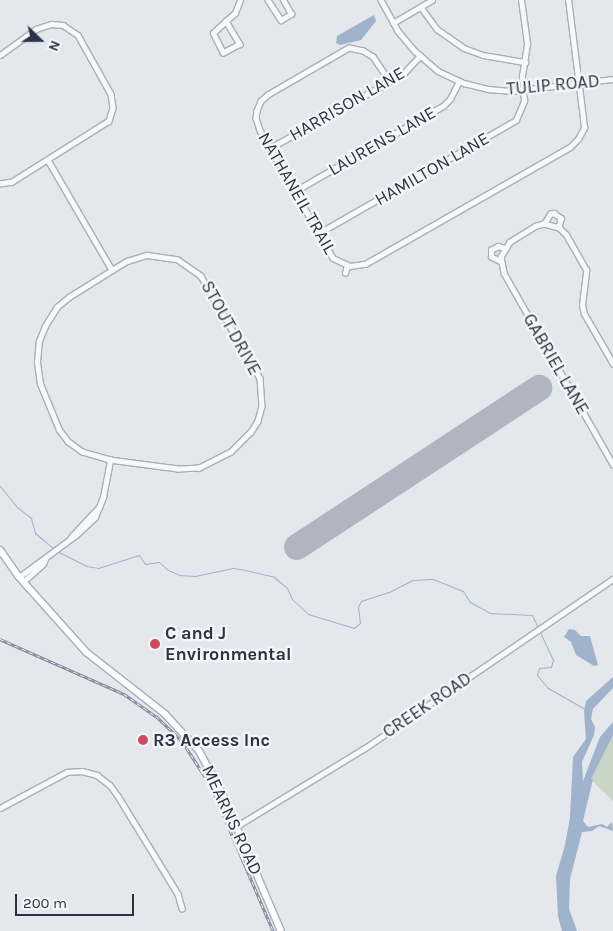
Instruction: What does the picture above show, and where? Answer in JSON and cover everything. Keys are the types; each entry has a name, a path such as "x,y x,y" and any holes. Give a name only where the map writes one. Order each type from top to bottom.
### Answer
{"street":[{"path":"226,21 240,44 223,53 213,33 226,21 235,14 240,0"},
{"path":"268,0 281,20 291,14 283,0"},
{"name":"TULIP ROAD","path":"381,0 402,37 420,56 438,70 459,81 488,89 524,90 613,79"},
{"path":"393,23 432,0"},
{"name":"HAMILTON LANE","path":"319,234 513,123 523,108 524,90 522,76 527,43 521,0"},
{"name":"NATHANEIL TRAIL","path":"390,81 373,57 360,50 349,48 268,95 261,100 257,111 258,126 333,258 347,265 365,264 573,145 584,128 568,0"},
{"path":"421,6 437,29 464,48 484,55 525,62"},
{"path":"0,55 36,29 51,24 63,25 78,35 111,94 113,108 108,121 12,182 0,184"},
{"name":"HARRISON LANE","path":"270,148 406,72 420,56"},
{"name":"LAURENS LANE","path":"295,191 444,106 450,99 459,81"},
{"path":"251,110 257,111"},
{"path":"48,160 112,270"},
{"name":"GABRIEL LANE","path":"613,364 583,310 586,277 584,264 570,239 559,228 561,218 554,213 550,214 544,224 516,237 505,248 498,246 491,250 491,258 501,262 507,278 613,464"},
{"path":"544,224 559,228"},
{"path":"501,262 505,248"},
{"name":"STOUT DRIVE","path":"156,255 177,259 196,270 206,282 256,369 262,396 260,414 248,437 231,452 210,464 186,469 110,460 78,450 62,434 40,384 37,362 41,336 57,307 69,297 112,270 133,259 156,255"},
{"path":"344,273 347,265"},
{"path":"21,580 44,563 45,559 71,537 88,525 98,513 107,481 110,460"},
{"name":"MEARNS ROAD","path":"0,550 21,580 93,658 165,714 186,735 212,772 281,931"},
{"name":"CREEK ROAD","path":"237,826 365,748 613,578"},
{"path":"0,808 67,772 82,771 97,775 110,785 118,796 178,894 182,908"}],"green space":[{"path":"613,730 613,801 588,777"}],"water":[{"path":"374,15 376,21 361,40 340,45 336,43 337,36"},
{"path":"569,629 575,630 581,636 590,636 598,665 594,666 576,655 571,642 564,637"},
{"path":"613,677 613,688 593,709 591,719 595,727 594,735 582,762 583,781 600,737 613,722 613,735 591,779 593,779 583,821 588,827 602,824 607,827 612,822 613,831 599,826 592,831 582,832 570,879 569,909 577,931 562,931 558,916 556,876 570,818 573,757 586,739 584,711 586,701"}],"waterway":[{"path":"0,486 17,507 31,518 35,533 53,548"},
{"path":"57,551 86,566 98,568 139,555 145,564 159,562 168,570 179,575 195,576 234,568 274,577 287,588 292,599 308,614 354,628 360,623 358,607 361,601 389,592 413,580 433,579 463,591 470,602 490,613 532,615 553,660 551,667 539,668 537,675 548,688 585,709"}],"runway":[{"path":"297,547 539,388"}],"railway":[{"path":"0,639 124,694 156,716 182,741 211,786 273,931"}],"place":[{"name":"C and J Environmental","path":"155,644"},
{"name":"R3 Access Inc","path":"143,740"}]}
